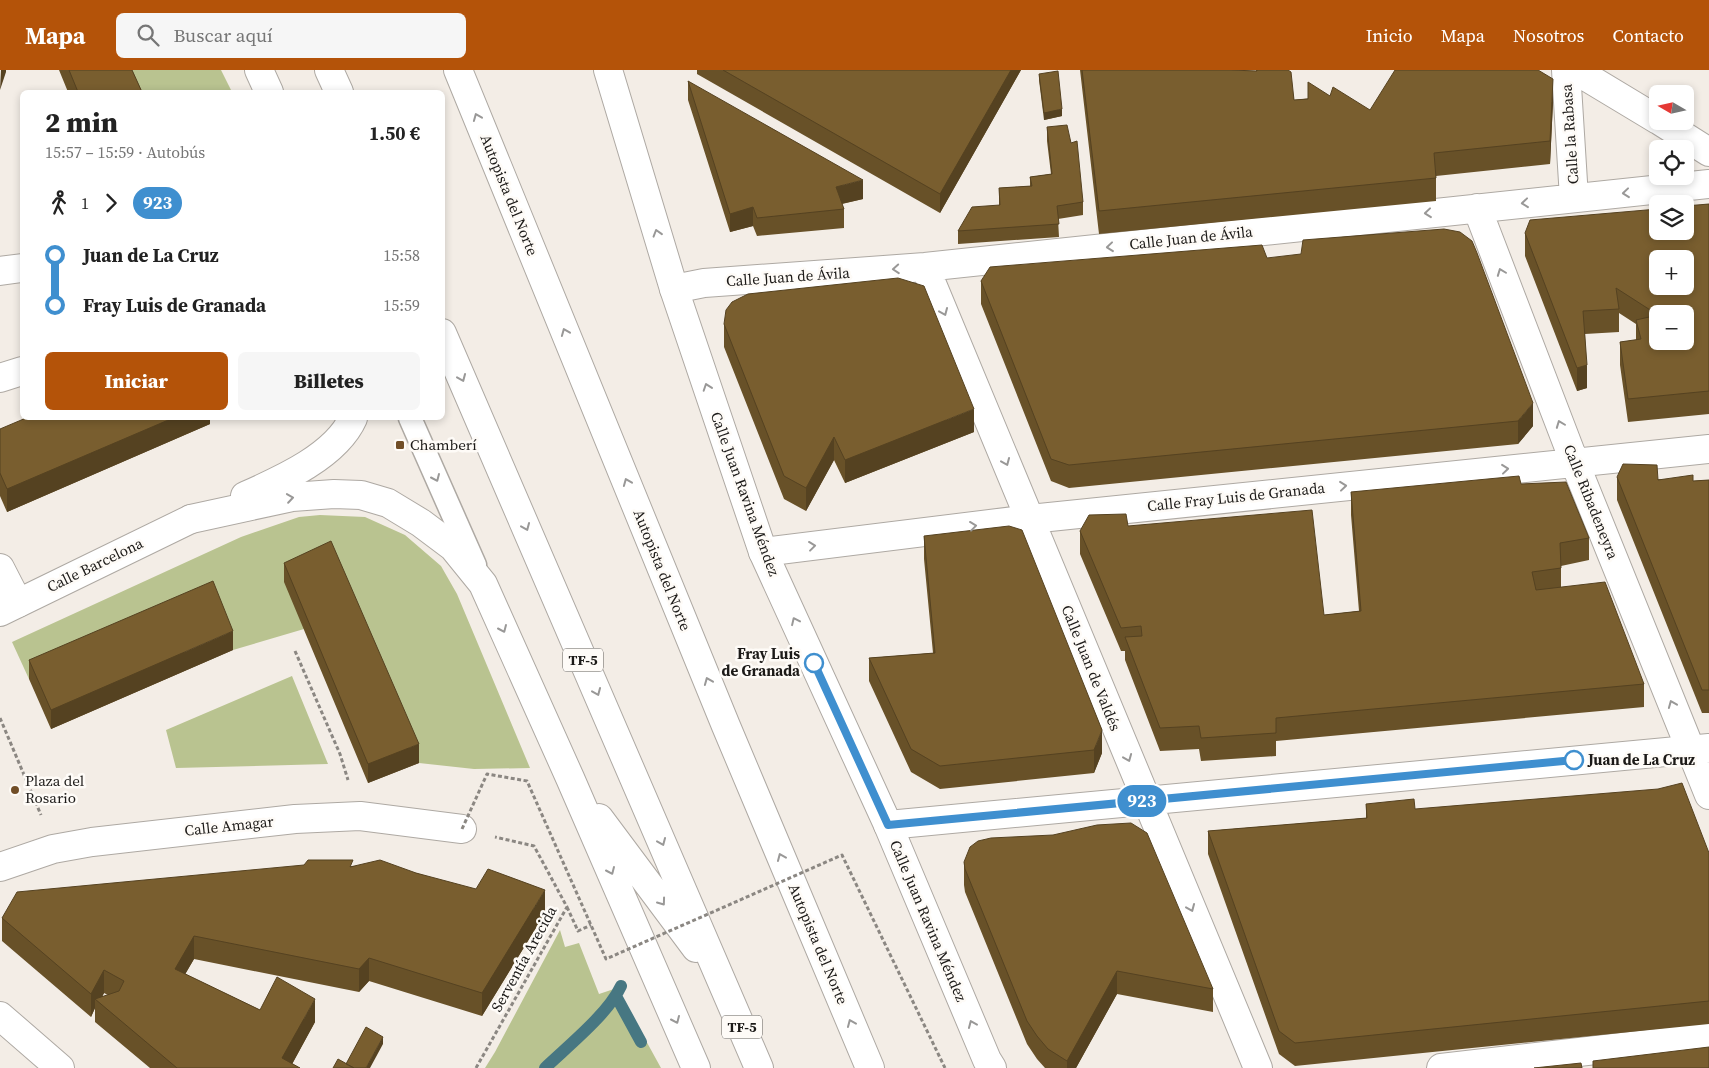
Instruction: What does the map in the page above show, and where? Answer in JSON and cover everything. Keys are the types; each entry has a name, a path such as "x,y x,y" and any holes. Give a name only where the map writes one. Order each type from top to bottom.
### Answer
{"main road":[{"path":"259,70 267,90"},
{"path":"329,70 338,90"},
{"name":"Autopista del Norte","path":"458,70 726,726 870,1068"},
{"name":"Calle Juan Ravina Méndez","path":"608,70 674,289 763,552 888,825 992,1068"},
{"name":"Calle la Rabasa","path":"1566,70 1574,198"},
{"name":"Calle la Rabasa","path":"1575,70 1649,114"},
{"name":"Calle la Rabasa","path":"1675,130 1709,152"},
{"name":"Calle Juan de Ávila","path":"674,289 704,283 926,267 1709,184"},
{"name":"Calle Ribadeneyra","path":"1477,208 1574,461 1700,749 1709,795"},
{"name":"Calle Juan de Valdés","path":"926,267 1258,1068"},
{"path":"0,270 20,268"},
{"name":"TF-5","path":"445,340 759,1068"},
{"path":"0,378 20,372"},
{"path":"191,519 266,487 300,469 328,450 352,420"},
{"name":"Calle Fray Luis de Granada","path":"763,552 1030,519 1574,461 1709,449"},
{"path":"191,519 292,497 334,494 361,495 388,504 421,524 453,547 483,584 696,1068"},
{"name":"Calle Barcelona","path":"9,608 191,519"},
{"path":"0,568 9,608"},
{"path":"888,825 1700,749"},
{"path":"570,778 724,987"},
{"name":"Calle Amagar","path":"0,867 53,849 92,842 295,818 360,816 466,830"},
{"path":"0,1016 60,1068"},
{"path":"1441,1068 1709,1037"}],"lane":[{"path":"411,420 483,584"}],"path":[{"path":"295,651 340,754 360,816"},
{"path":"0,718 53,849"},
{"path":"466,830 487,774 527,781 606,960 842,855 945,1068"},
{"name":"Serventía Arecida","path":"476,1068 567,907 534,846 489,836"},
{"path":"567,907 578,931 591,926"}],"green space":[{"path":"123,70 221,70 231,90 131,90"},
{"path":"320,515 365,517 405,535 441,566 457,594 530,768 474,769 419,763 304,629 233,650 213,599 29,679 12,642 241,537 299,517"},
{"path":"292,676 328,764 176,768 166,730"},
{"path":"560,930 565,947 579,943 599,994 617,988 661,1068 485,1068"}],"building":[{"path":"69,70 132,70 141,90 77,90"},
{"path":"723,70 1011,70 940,194"},
{"path":"1082,70 1288,70 1291,72 1294,100 1308,99 1308,82 1330,96 1333,87 1370,110 1395,70 1538,70 1553,79 1550,141 1434,153 1436,178 1099,211"},
{"path":"1058,71 1062,109 1044,113 1039,74"},
{"path":"688,81 863,180 836,187 844,209 757,218 753,207 730,214"},
{"path":"1067,125 1071,143 1077,141 1083,202 1057,206 1059,224 958,231 972,207 1000,205 999,188 1032,186 1030,177 1052,174 1047,127"},
{"path":"1709,204 1709,391 1628,399 1620,342 1641,339 1636,320 1649,317 1649,350 1694,350 1694,305 1649,305 1649,309 1616,288 1619,309 1583,311 1587,365 1577,368 1525,233 1530,220 1649,210 1649,240 1694,240 1694,205"},
{"path":"1444,229 1460,232 1472,241 1477,253 1533,403 1518,421 1069,465 1051,459 981,281 990,267 1262,245 1267,258 1301,254 1303,240"},
{"path":"898,278 924,286 974,409 845,460 834,437 806,488 784,476 724,324 726,310 732,302 748,294"},
{"path":"21,420 168,420 7,489 0,473 0,429"},
{"path":"1623,464 1657,465 1658,480 1693,475 1693,481 1709,480 1709,690 1702,690 1617,477"},
{"path":"1519,476 1521,484 1566,482 1589,538 1560,543 1561,568 1532,572 1536,590 1605,582 1644,684 1276,718 1276,733 1201,738 1199,726 1160,728 1125,637 1142,636 1141,626 1121,628 1080,531 1089,515 1126,514 1128,526 1312,510 1324,615 1361,611 1351,492"},
{"path":"1009,526 1022,530 1102,730 1094,750 940,766 911,749 869,658 935,653 924,536"},
{"path":"331,541 419,744 368,764 284,563"},
{"path":"213,581 233,631 51,710 29,660"},
{"path":"1682,783 1709,853 1709,1001 1295,1043 1279,1031 1208,831 1367,818 1366,804 1414,799 1415,809 1658,789"},
{"path":"1131,823 1147,833 1213,989 1117,971 1067,1061 1048,1049 1027,1021 965,869 964,862 970,847 978,841 991,838 1053,835 1097,825"},
{"path":"308,860 353,860 350,867 380,860 416,873 476,889 488,869 545,890 482,993 369,958 359,969 194,936 175,969 260,1010 277,977 315,999 282,1058 300,1068 177,1068 95,999 119,991 124,981 104,970 91,994 2,918 17,892 304,865"},
{"path":"366,1027 383,1037 366,1068 354,1068 346,1064"},
{"path":"1709,1047 1709,1068 1593,1068 1593,1061"},
{"path":"338,1059 354,1068 333,1068"},
{"path":"1581,1063 1582,1068 1534,1068"}],"waterway":[{"path":"545,1068 607,1008 621,986"},
{"path":"616,996 641,1042"}],"bus line":[{"name":"923","path":"814,663 888,825 1574,760"}],"place":[{"name":"Chamberí","path":"400,445"},
{"name":"Fray Luis de Granada","path":"814,663"},
{"name":"Juan de La Cruz","path":"1574,760"},
{"name":"Plaza del Rosario","path":"15,790"}]}
